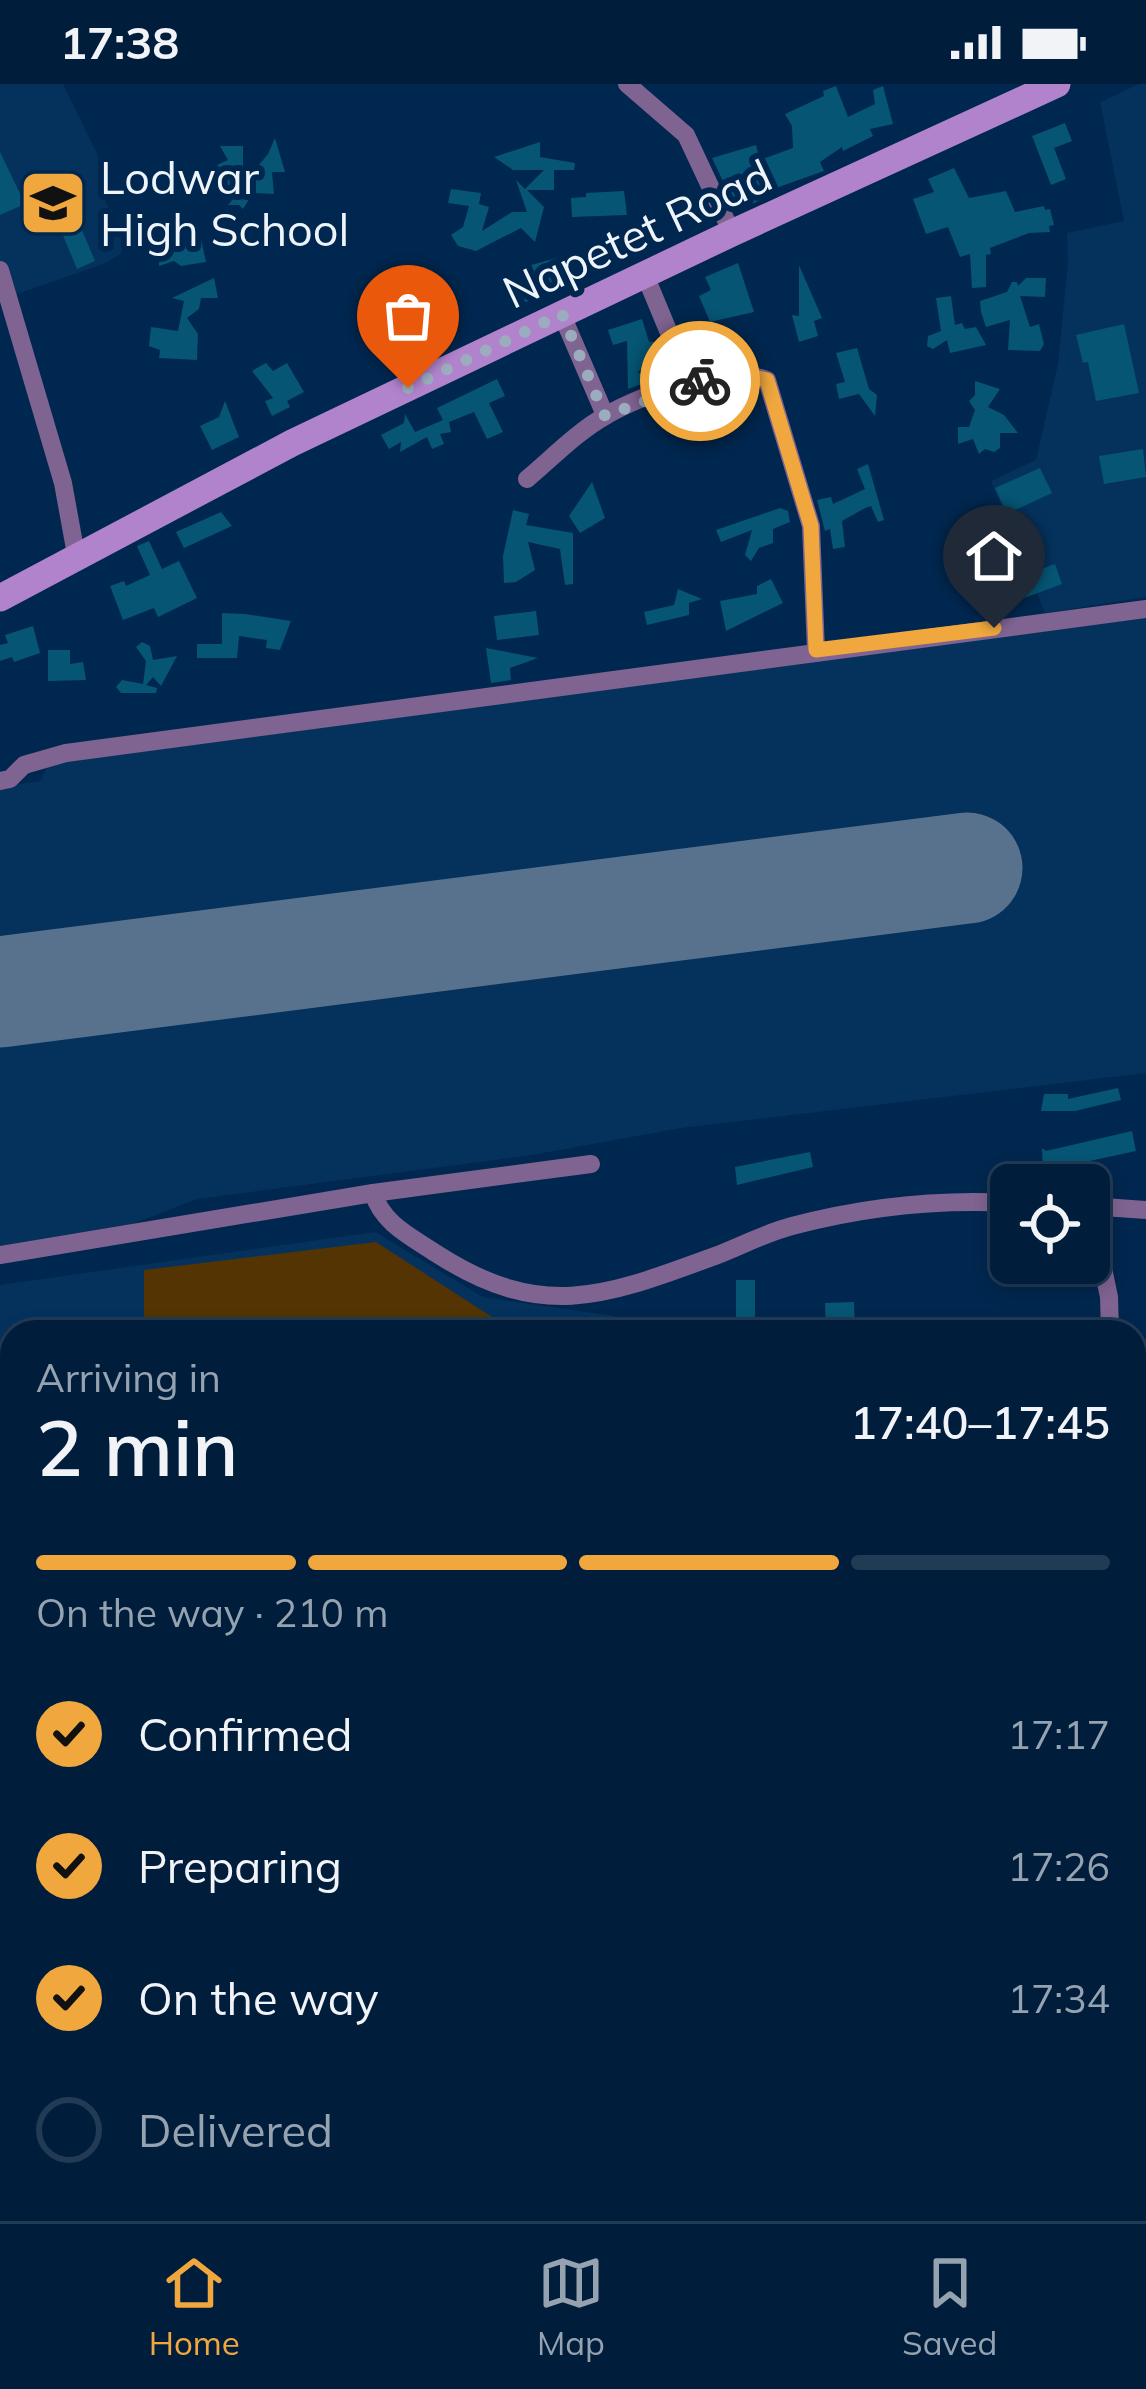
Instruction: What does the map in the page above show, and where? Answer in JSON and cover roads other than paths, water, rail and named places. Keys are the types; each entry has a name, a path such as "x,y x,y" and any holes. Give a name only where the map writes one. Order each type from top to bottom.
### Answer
{"main road":[{"name":"Napetet Road","path":"0,598 292,443 1058,84"}],"street":[{"path":"627,84 686,135 732,233"},
{"path":"0,270 63,483 77,560"},
{"path":"645,275 685,369 705,380"},
{"path":"562,314 605,416"},
{"path":"526,479 605,416 705,380 740,374 767,380 811,526 816,650"},
{"path":"0,781 10,779 24,765 66,753 1146,609"},
{"path":"0,1255 373,1193 591,1164"},
{"path":"373,1193 380,1215 454,1264 523,1294 547,1297 602,1295 770,1232 833,1216 936,1202 990,1203"},
{"path":"1110,1207 1146,1210"},
{"path":"1105,1284 1110,1320"}],"place":[{"name":"Lodwar High School","path":"53,203"}]}
